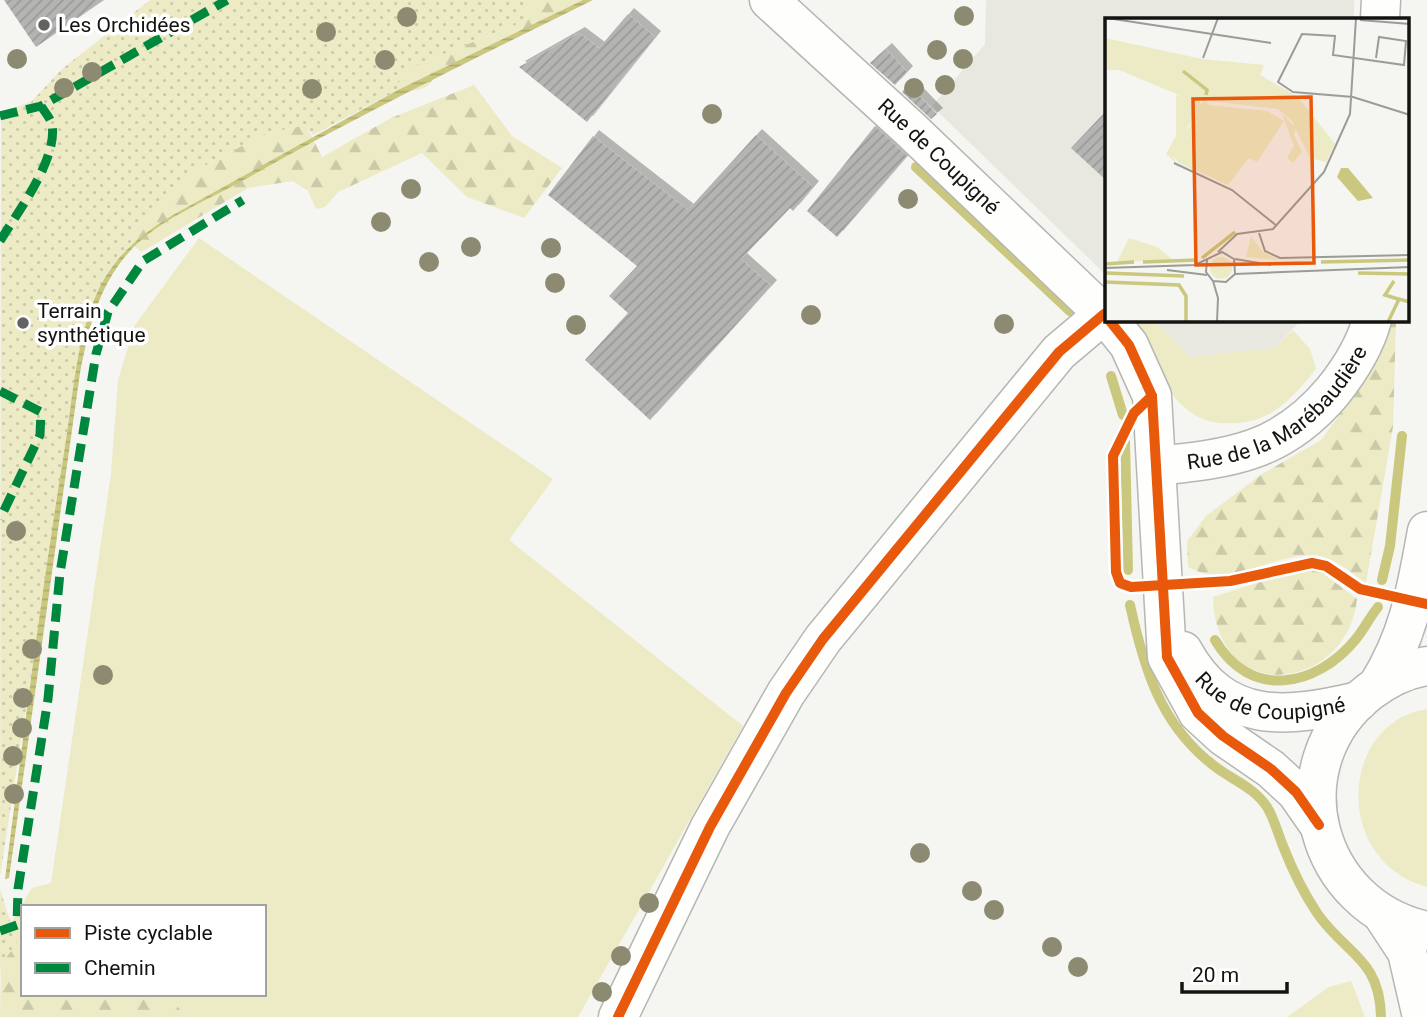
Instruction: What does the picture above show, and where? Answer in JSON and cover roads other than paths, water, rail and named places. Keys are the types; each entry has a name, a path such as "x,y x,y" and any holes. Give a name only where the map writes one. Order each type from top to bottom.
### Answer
{"street":[{"name":"Rue de Coupigné","path":"769,0 910,129 1105,315"},
{"path":"1380,18 1381,0"},
{"path":"618,1017 710,827 760,735 808,661 1059,352 1105,318"},
{"name":"Rue de Coupigné","path":"1111,322 1129,345 1152,396 1160,586 1167,657 1187,697 1210,726 1271,769 1296,792 1319,825"},
{"name":"Rue de la Marébaudière","path":"1157,466 1256,449 1285,436 1311,417 1341,381 1371,322"},
{"path":"1422,1017 1407,952 1382,914 1342,878 1328,853 1319,825 1316,788 1321,763 1342,719 1368,693 1398,652 1407,626 1427,531"},
{"name":"Rue de Coupigné","path":"1160,586 1177,641 1188,661 1213,689 1234,703 1276,714 1317,710 1368,693 1399,674 1427,666"},
{"path":"1382,914 1427,931"}],"waterway":[{"path":"916,167 1070,311"},
{"path":"1111,376 1123,415"},
{"path":"1382,580 1390,546 1402,436"},
{"path":"1125,442 1128,570"},
{"path":"1130,605 1148,672 1167,713 1195,749 1213,765 1256,794 1267,807 1302,889 1328,927 1368,969 1375,982 1381,1017"},
{"path":"1215,640 1229,659 1246,672 1264,679 1303,677 1340,656 1356,639 1378,607"}],"place":[{"name":"Les Orchidées","path":"44,25"},
{"name":"Terrain synthétique","path":"23,323"}]}
